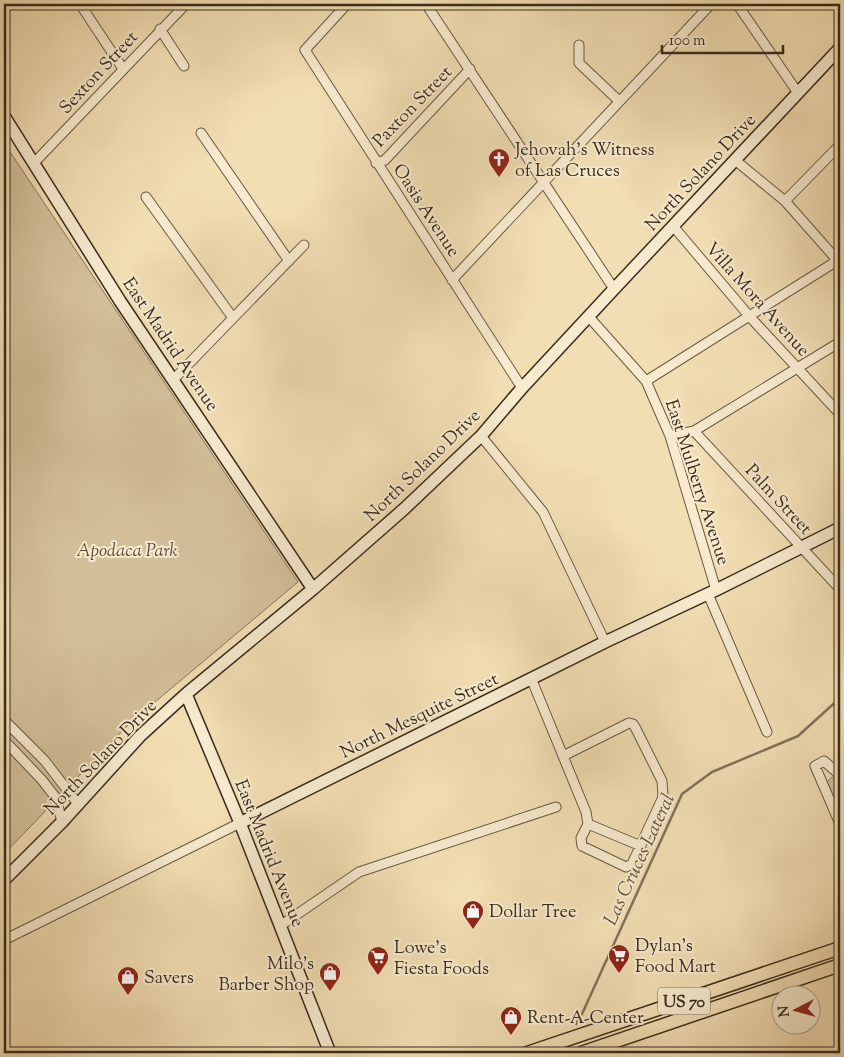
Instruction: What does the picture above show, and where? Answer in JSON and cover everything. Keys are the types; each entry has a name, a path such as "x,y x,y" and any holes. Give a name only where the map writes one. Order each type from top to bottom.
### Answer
{"main road":[{"name":"US 70","path":"527,1053 840,948"},
{"name":"US 70","path":"581,1053 840,965"}],"street":[{"path":"80,4 123,69"},
{"name":"Sexton Street","path":"34,163 160,29 186,4"},
{"name":"Oasis Avenue","path":"347,4 305,50 522,388"},
{"path":"426,4 614,288"},
{"path":"452,280 711,4"},
{"path":"737,4 798,93"},
{"path":"160,29 184,66"},
{"path":"579,45 579,63 619,101"},
{"name":"North Solano Drive","path":"4,880 62,822 140,736 186,694 313,589 404,509 481,436 522,388 614,288 840,48"},
{"name":"Paxton Street","path":"376,163 386,160 470,69"},
{"name":"East Madrid Avenue","path":"4,116 120,301 313,589"},
{"path":"201,133 289,261"},
{"path":"785,201 836,148 840,148"},
{"path":"646,381 839,260 785,201 736,160"},
{"path":"146,197 233,318"},
{"name":"Villa Mora Avenue","path":"673,226 750,317 840,414"},
{"path":"173,380 304,246"},
{"name":"East Mulberry Avenue","path":"589,317 646,381 670,436 712,592 767,732"},
{"path":"670,436 694,431 840,342"},
{"name":"Palm Street","path":"694,431 840,589"},
{"path":"481,436 543,512 605,642"},
{"name":"North Mesquite Street","path":"4,940 531,678 712,592 800,546 840,528"},
{"path":"531,678 563,756 586,812 588,824 582,838 582,846 626,867 632,864 663,797 663,786 632,724 629,723 563,756"},
{"name":"East Madrid Avenue","path":"186,694 240,824 330,1053"},
{"path":"4,720 45,761 78,804"},
{"path":"4,740 42,780 56,798 62,822"},
{"path":"840,775 824,761 815,766 840,824"},
{"path":"280,926 359,872 556,807"},
{"path":"588,824 641,846"},
{"path":"4,933 14,934"}],"green space":[{"name":"Apodaca Park","path":"4,143 298,582 130,723 4,854"},
{"path":"832,777 840,784 840,813 827,782"}],"waterway":[{"name":"Las Cruces Lateral","path":"576,1024 682,794 712,772 798,736 840,698"},
{"path":"640,854 647,857"}],"place":[{"name":"Jehovah's Witness of Las Cruces","path":"499,178"},
{"name":"Dollar Tree","path":"473,930"},
{"name":"Dylan's Food Mart","path":"619,974"},
{"name":"Lowe's Fiesta Foods","path":"378,976"},
{"name":"Milo's Barber Shop","path":"330,992"},
{"name":"Savers","path":"128,996"},
{"name":"Rent-A-Center","path":"511,1036"}]}
